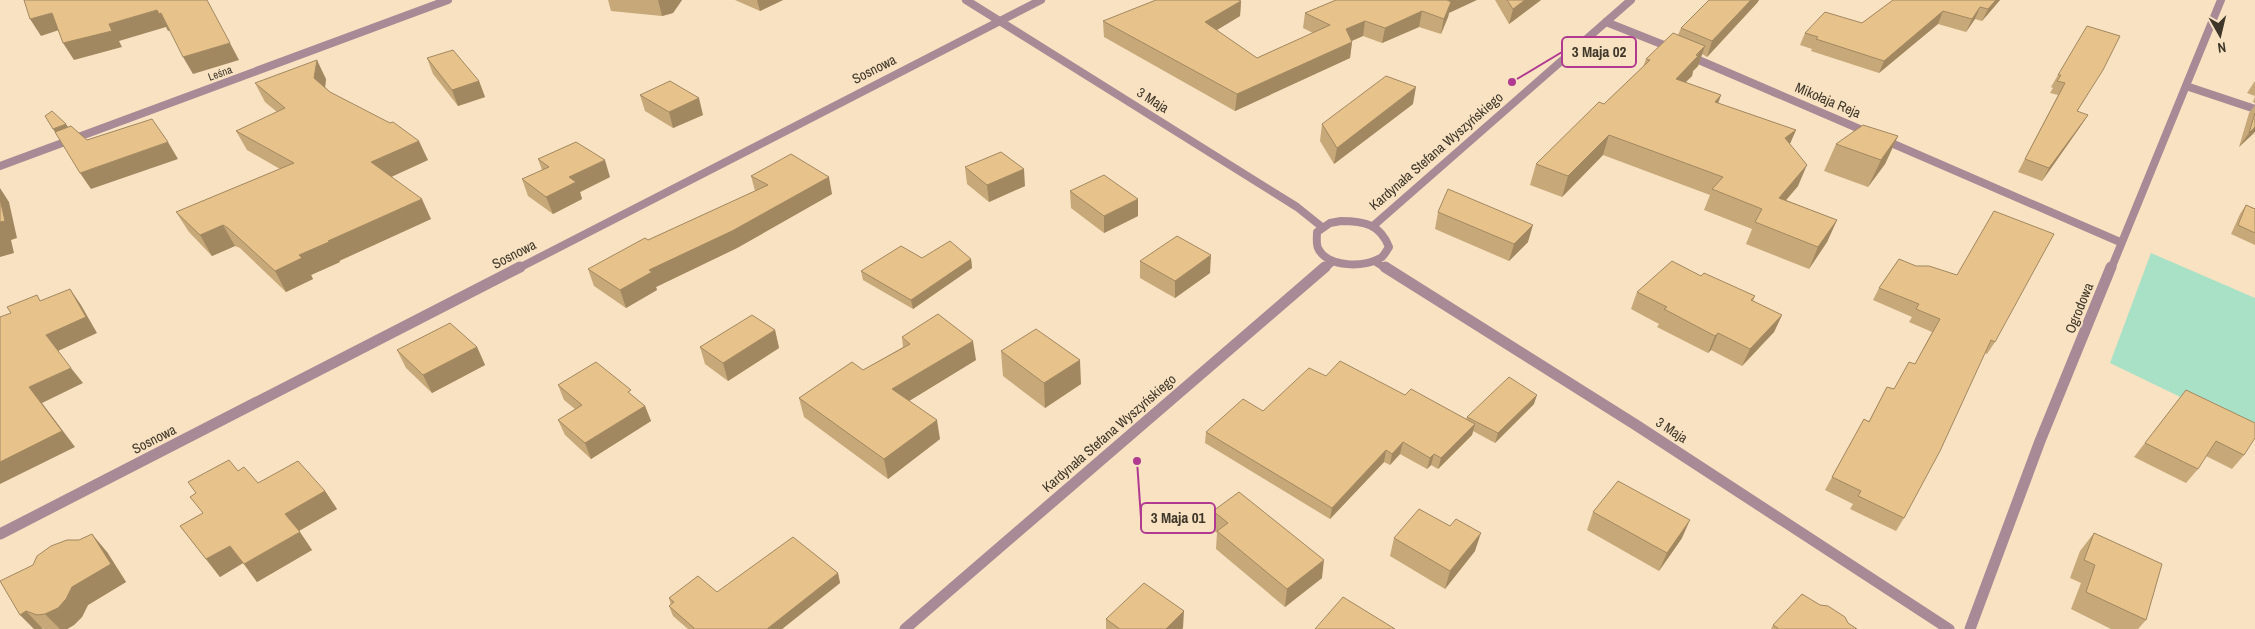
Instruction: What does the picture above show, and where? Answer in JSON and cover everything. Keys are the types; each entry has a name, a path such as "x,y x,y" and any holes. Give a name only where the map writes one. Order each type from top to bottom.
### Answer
{"street":[{"name":"Leśna","path":"0,166 448,0"},
{"name":"3 Maja","path":"966,0 1297,207 1322,227"},
{"name":"Sosnowa","path":"0,534 1041,0"},
{"name":"Kardynała Stefana Wyszyńskiego","path":"1373,226 1631,0"},
{"name":"Ogrodowa","path":"1970,629 2040,441 2120,242 2221,0"},
{"name":"Mikołaja Reja","path":"1606,22 1633,31 2120,242"},
{"path":"2186,86 2255,109"},
{"path":"1352,220 1373,226 1387,238 1388,245 1387,252 1376,262 1351,265 1333,261 1321,253 1316,246 1317,232 1322,227 1340,221 1352,220"},
{"name":"Kardynała Stefana Wyszyńskiego","path":"905,629 1333,261"},
{"name":"3 Maja","path":"1376,262 1636,425 1949,629"}],"green space":[{"path":"2151,253 2255,298 2255,433 2110,363"}],"building":[{"path":"24,0 207,0 230,43 183,57 161,13 159,14 157,10 109,24 112,31 63,43 52,13 30,19"},
{"path":"1156,0 1241,1 1205,22 1257,58 1330,25 1305,13 1336,0 1447,0 1451,2 1444,19 1422,11 1385,28 1365,21 1346,29 1352,42 1237,94 1103,21"},
{"path":"1507,0 1525,0 1513,9"},
{"path":"1709,0 1751,0 1712,41 1681,28"},
{"path":"1893,0 1996,0 1988,9 1980,7 1972,19 1943,11 1884,61 1816,39 1818,37 1805,33 1825,12 1862,23"},
{"path":"2087,26 2120,36 2103,70 2077,111 2088,115 2049,168 2025,159 2065,83 2057,81 2061,75 2058,75"},
{"path":"1673,33 1705,46 1676,79 1721,95 1715,102 1796,130 1785,138 1807,165 1779,198 1837,220 1818,247 1755,222 1762,209 1712,189 1723,177 1609,135 1568,176 1536,164 1599,102 1604,104 1650,60 1646,59"},
{"path":"453,50 479,81 452,90 427,58"},
{"path":"317,60 314,78 330,92 390,123 393,122 419,141 371,162 422,199 299,255 302,258 275,271 223,225 200,235 176,212 294,163 236,131 285,108 255,83"},
{"path":"1386,76 1416,87 1337,148 1322,124"},
{"path":"670,81 699,98 669,112 640,95"},
{"path":"52,111 66,124 53,129 45,116"},
{"path":"2255,113 2255,127 2249,133"},
{"path":"152,119 168,142 80,173 55,132 71,126 87,140"},
{"path":"1863,125 1898,136 1881,160 1836,144"},
{"path":"576,142 605,160 569,177 576,182 546,197 522,179 549,167 538,159"},
{"path":"1001,152 1024,169 987,185 965,167"},
{"path":"791,154 829,177 732,231 649,270 652,272 620,290 588,269 645,238 648,240 768,185 751,176"},
{"path":"1104,175 1138,199 1104,216 1070,191"},
{"path":"1448,189 1533,225 1514,244 1438,212"},
{"path":"0,199 5,221 0,222"},
{"path":"2246,205 2255,209 2255,233 2238,225"},
{"path":"1994,211 2054,234 1995,342 1991,340 1940,451 1904,518 1858,496 1861,491 1832,477 1864,419 1869,422 1887,387 1894,389 1909,362 1915,364 1940,319 1916,309 1919,304 1879,288 1899,259 1916,266 1929,266 1957,275"},
{"path":"1177,236 1211,255 1175,281 1140,261"},
{"path":"950,241 971,259 911,300 861,271 901,246 922,258"},
{"path":"1672,261 1701,276 1704,273 1755,296 1751,300 1782,315 1750,349 1718,333 1715,336 1664,309 1667,307 1637,292"},
{"path":"70,289 86,317 46,335 71,368 29,387 62,431 0,462 0,317 11,313 7,307 37,295 40,301"},
{"path":"938,314 973,341 892,389 937,420 884,459 799,398 852,362 863,370 910,344 902,337"},
{"path":"752,315 775,330 723,363 700,347"},
{"path":"450,323 477,347 423,375 397,350"},
{"path":"1036,329 1080,360 1044,383 1001,351"},
{"path":"1340,361 1405,395 1411,389 1475,424 1441,458 1434,454 1430,458 1403,442 1392,454 1386,450 1332,508 1206,432 1243,399 1263,411 1309,368 1326,376"},
{"path":"596,362 631,390 628,392 645,406 585,443 558,420 582,405 558,385"},
{"path":"1509,377 1537,395 1498,433 1467,417"},
{"path":"2186,390 2255,423 2255,438 2244,455 2216,441 2198,469 2145,443"},
{"path":"229,460 238,471 244,467 258,483 298,461 325,491 285,514 300,532 244,564 230,546 206,559 180,526 203,513 190,497 196,493 188,482"},
{"path":"1618,481 1690,520 1667,553 1593,512"},
{"path":"1239,492 1324,560 1287,589 1217,531 1228,523 1213,511"},
{"path":"1419,509 1450,526 1456,519 1481,533 1450,571 1394,538"},
{"path":"2094,533 2162,564 2146,620 2086,592 2095,565 2084,560"},
{"path":"92,534 111,564 72,587 66,599 58,608 45,614 37,615 26,611 20,615 0,581 33,565 37,556 51,546 67,540 79,540"},
{"path":"793,537 838,573 767,629 693,629 669,606 674,602 669,598 698,576 717,592"},
{"path":"1144,583 1184,611 1166,629 1120,629 1106,619"},
{"path":"1802,594 1820,605 1828,606 1845,617 1848,623 1857,629 1779,629 1773,625"},
{"path":"1343,597 1395,629 1315,629"}],"place":[{"name":"3 Maja 02","path":"1512,82"},
{"name":"3 Maja 01","path":"1137,461"}]}
